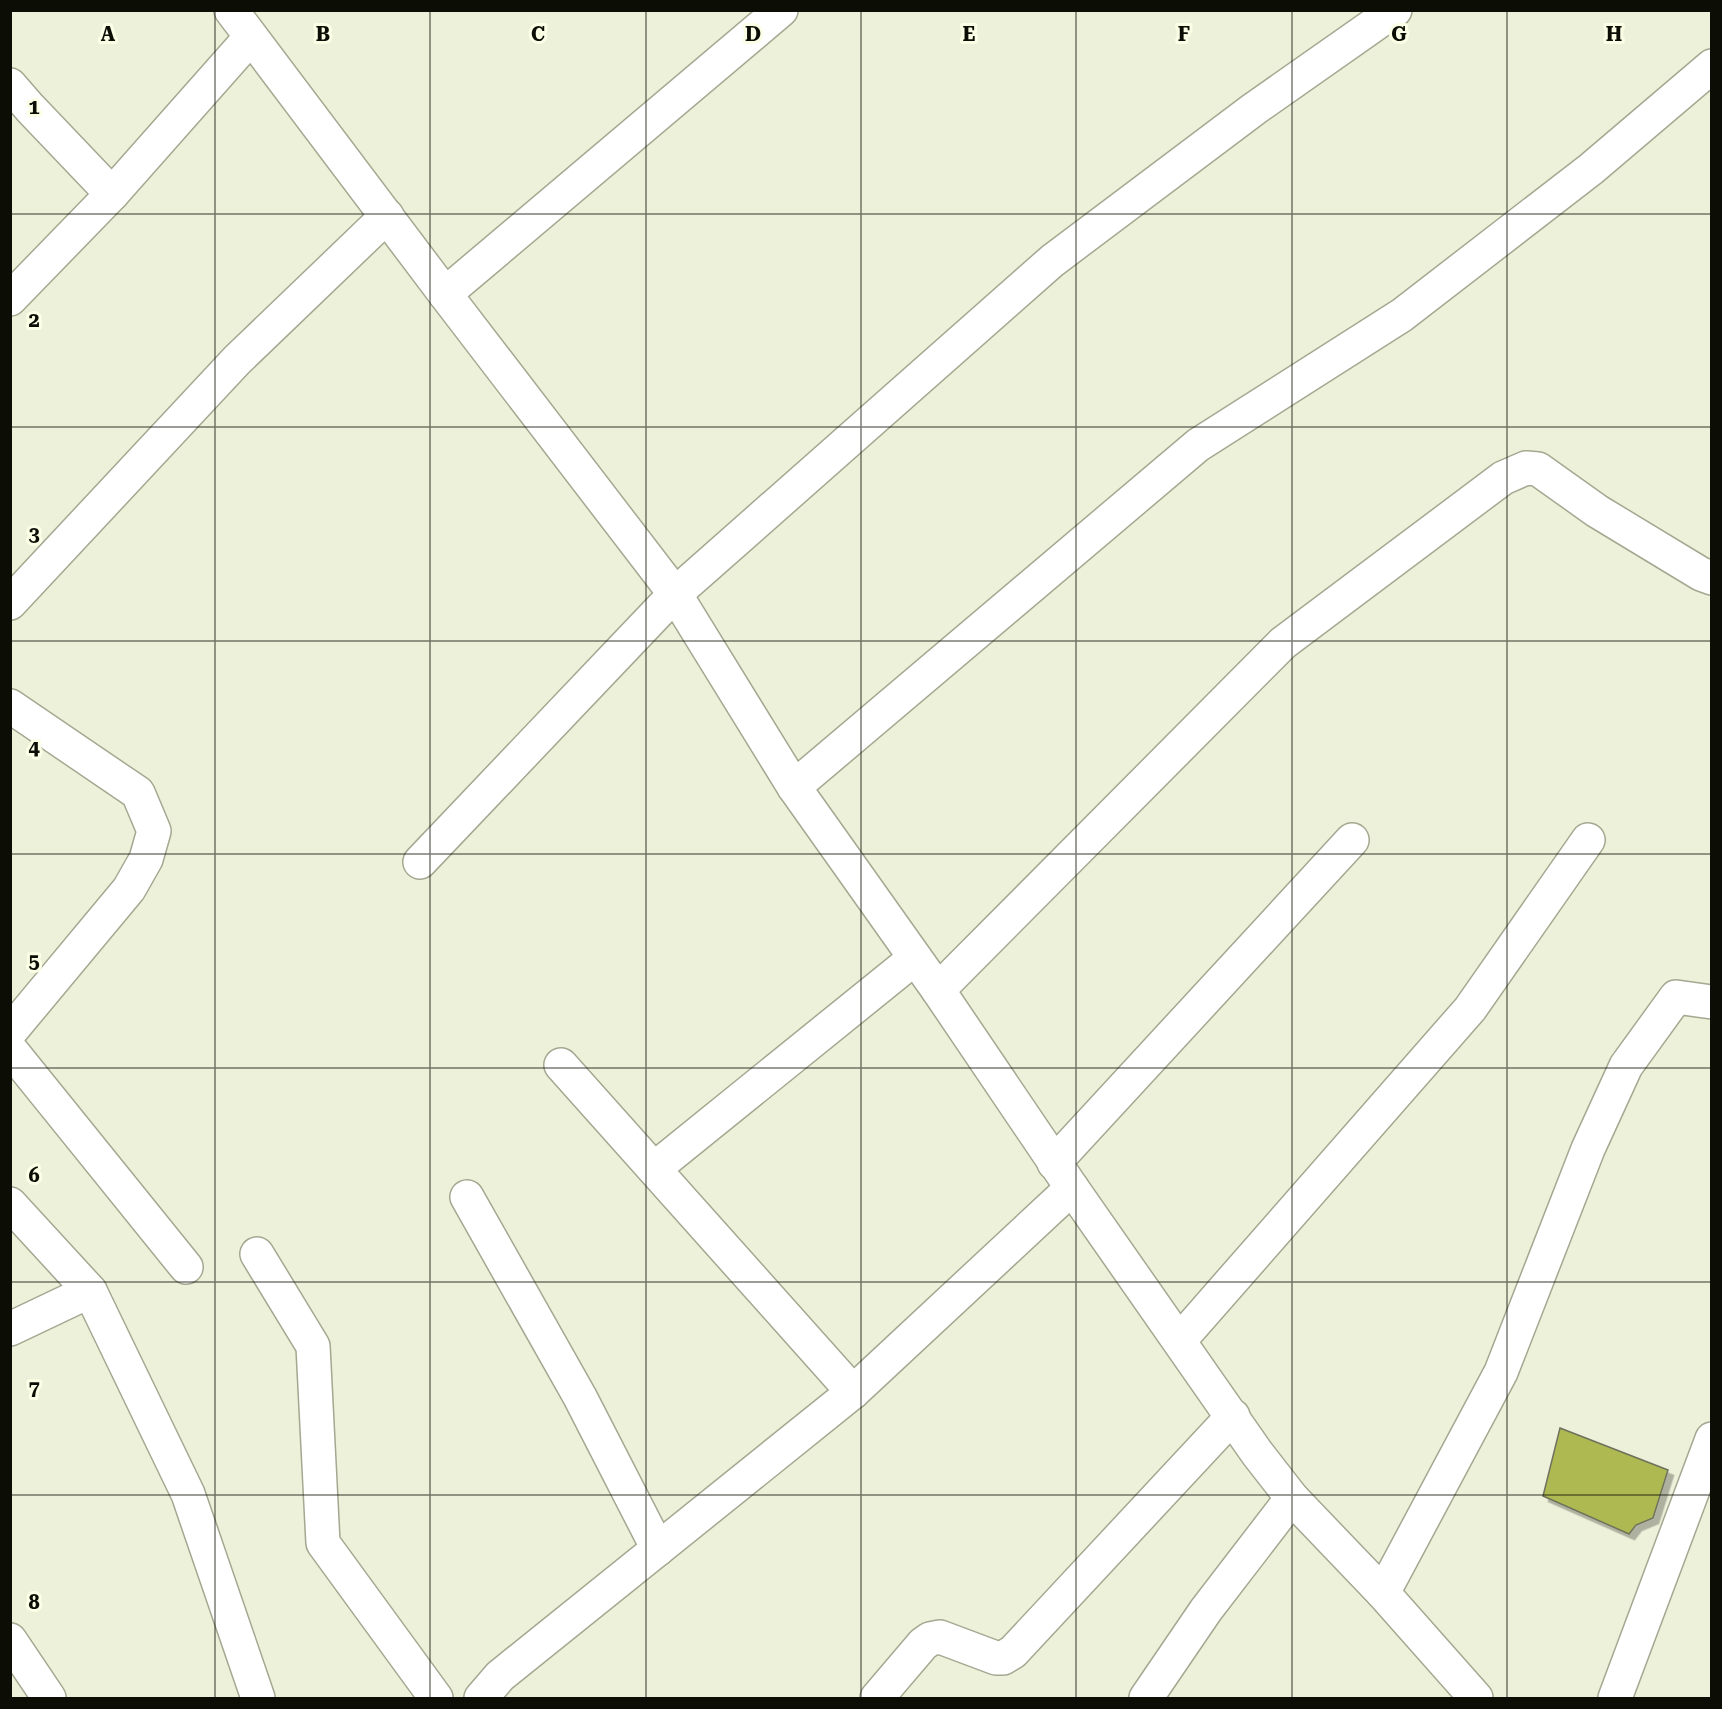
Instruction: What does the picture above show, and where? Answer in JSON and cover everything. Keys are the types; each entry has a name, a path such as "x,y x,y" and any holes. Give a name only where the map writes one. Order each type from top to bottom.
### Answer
{"street":[{"path":"231,10 675,594 794,787 938,990 1063,1176 1257,1452 1292,1498 1383,1593 1476,1698"},
{"path":"445,294 781,10"},
{"path":"420,862 675,594 1052,261 1254,109 1395,10"},
{"path":"10,299 112,194 251,37"},
{"path":"794,787 1198,445 1402,315 1591,169 1712,66"},
{"path":"10,85 112,194"},
{"path":"10,603 237,360 387,216"},
{"path":"938,990 1283,644 1503,477 1526,468 1538,469 1597,511 1701,574 1712,578"},
{"path":"10,706 138,793 154,831 146,859 129,889 10,1032"},
{"path":"481,1698 500,1676 853,1392 1063,1176 1352,840"},
{"path":"1180,1340 1470,1009 1588,840"},
{"path":"654,1169 915,958"},
{"path":"1383,1593 1501,1372 1588,1149 1626,1066 1676,997 1712,1002"},
{"path":"10,1049 186,1267"},
{"path":"561,1065 853,1392"},
{"path":"467,1197 580,1397 658,1549"},
{"path":"10,1204 90,1291 188,1494 258,1698"},
{"path":"257,1254 312,1346 323,1542 436,1698"},
{"path":"10,1329 90,1291"},
{"path":"877,1698 923,1644 930,1639 940,1637 996,1658 1004,1658 1013,1653 1233,1416"},
{"path":"1615,1698 1712,1439"},
{"path":"1146,1698 1206,1610 1292,1498"},
{"path":"10,1640 49,1698"}],"building":[{"path":"1560,1428 1668,1470 1653,1518 1636,1525 1629,1534 1543,1496"}]}
